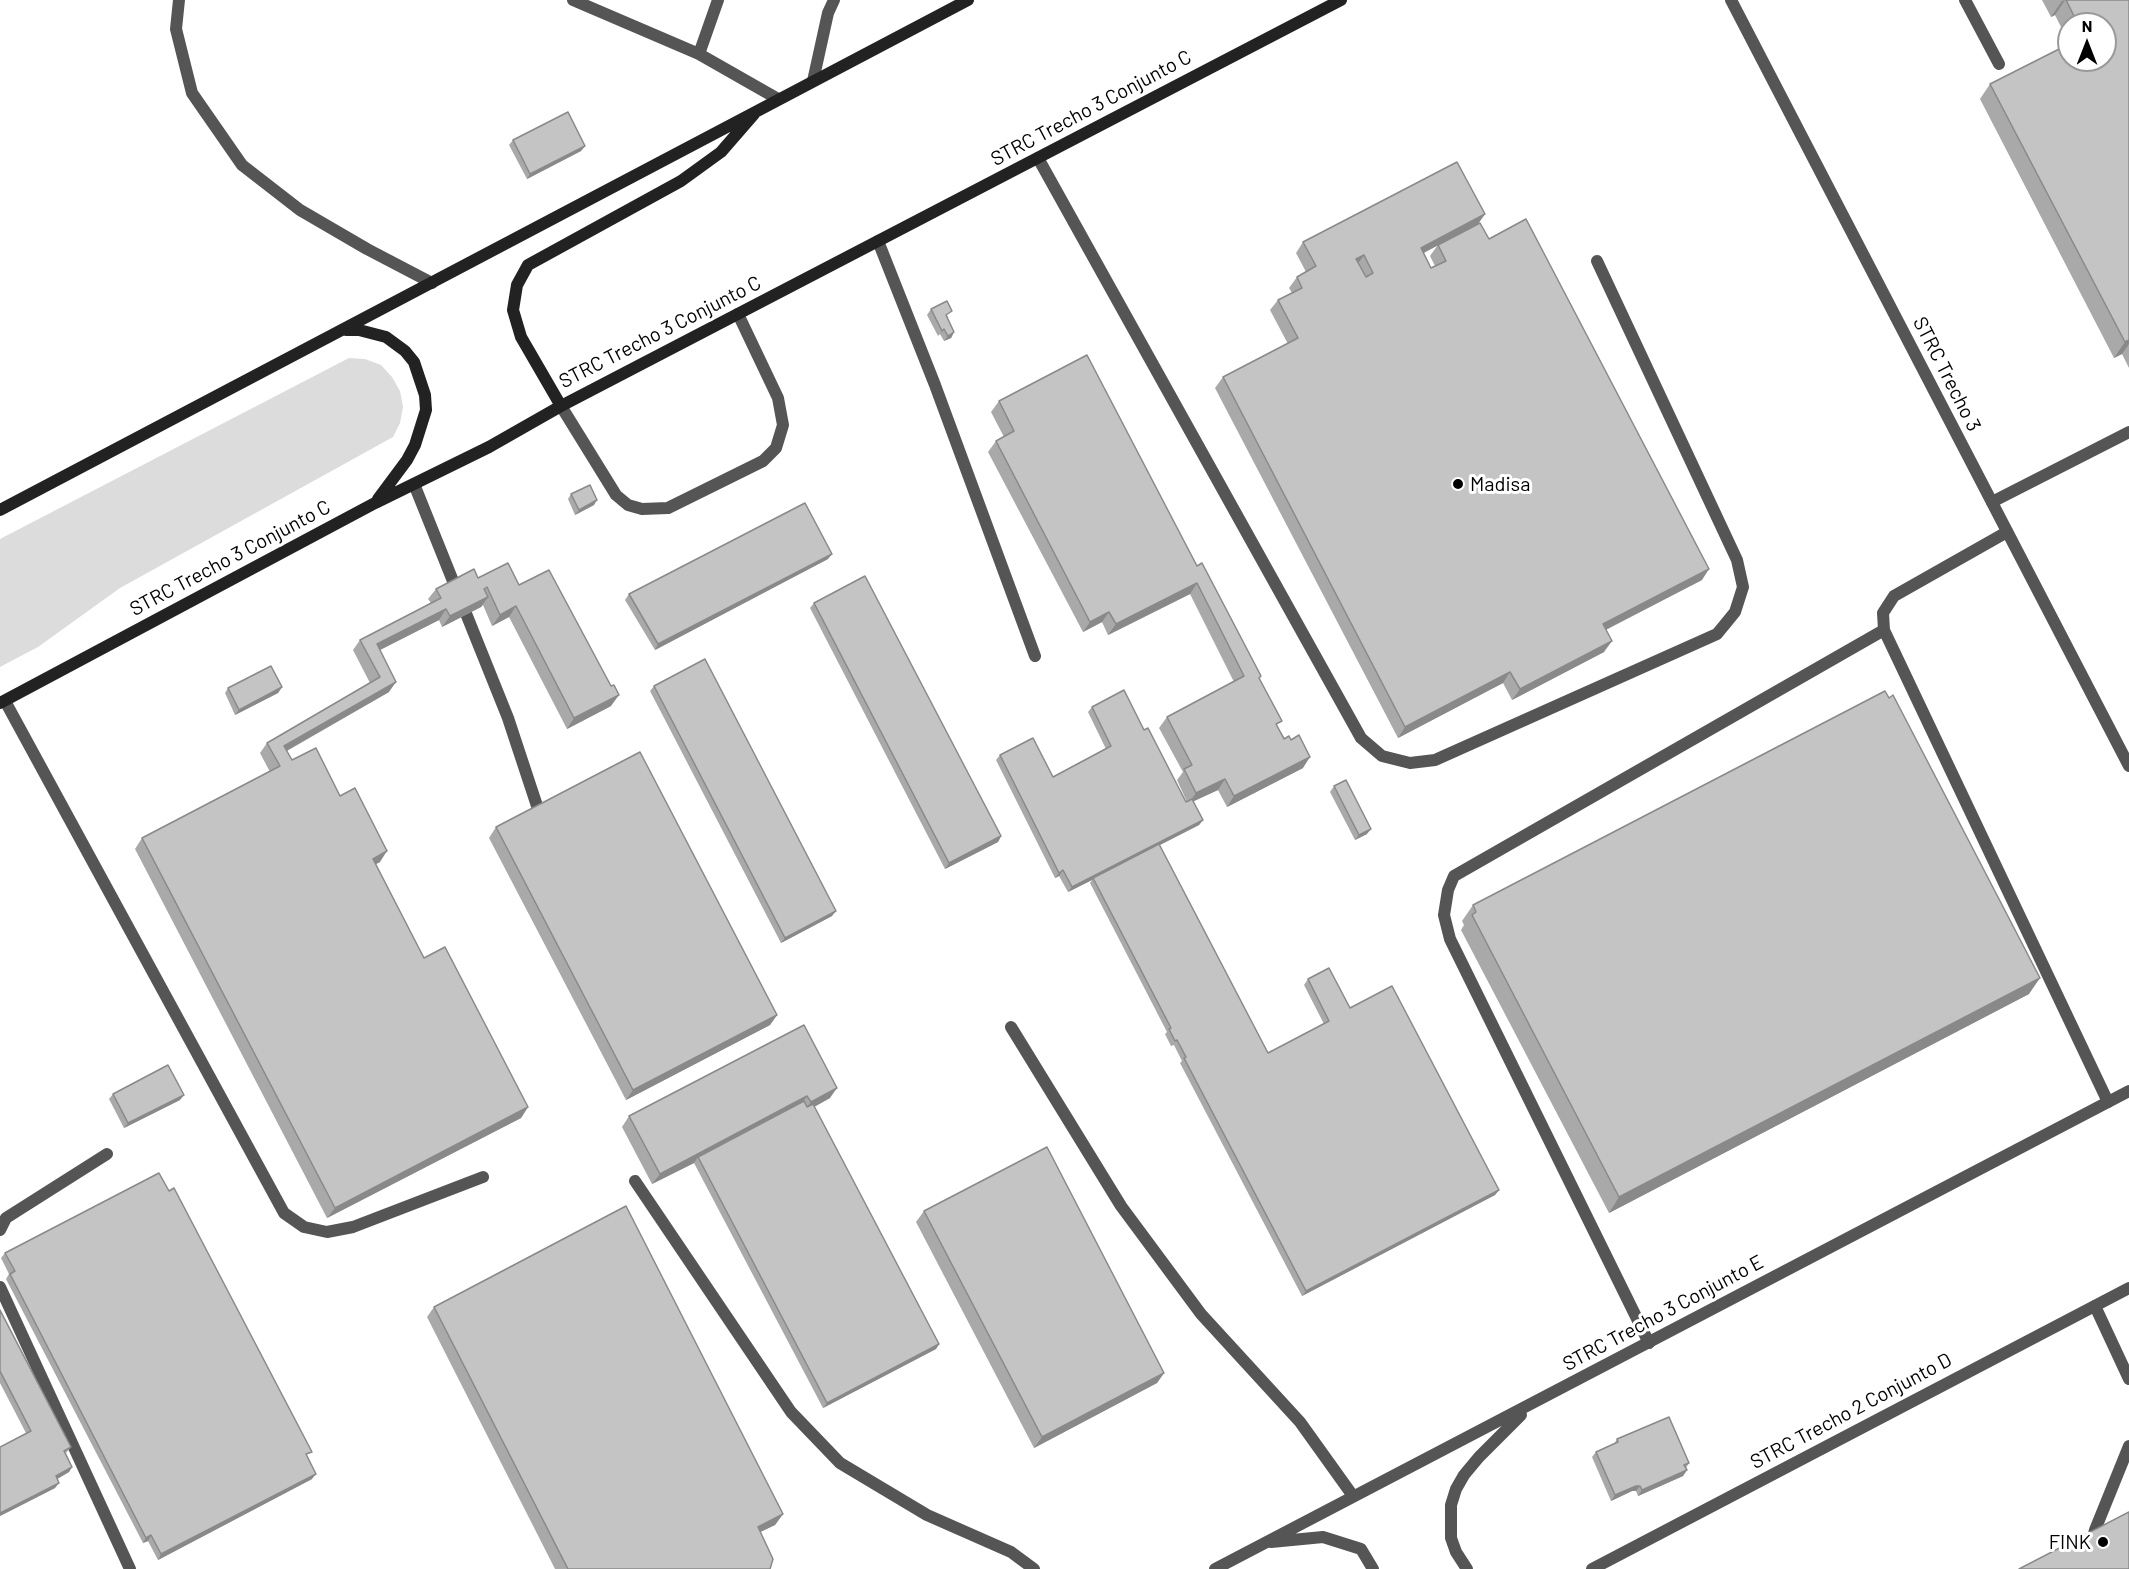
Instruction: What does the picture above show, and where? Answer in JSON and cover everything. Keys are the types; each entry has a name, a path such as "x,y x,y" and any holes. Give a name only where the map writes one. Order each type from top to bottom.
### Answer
{"main road":[{"path":"0,510 968,0"},
{"name":"STRC Trecho 3 Conjunto C","path":"2,702 375,503 489,447 561,406 1341,0"},
{"path":"561,406 521,337 513,310 517,285 528,265 681,181 720,152 759,109"},
{"path":"344,330 359,330 386,337 405,351 414,362 425,395 426,410 415,445 407,460 375,503"}],"street":[{"path":"179,0 176,29 192,93 242,165 300,210 432,283"},
{"path":"573,0 699,54 778,99"},
{"path":"699,54 718,0"},
{"path":"813,81 828,12 834,0"},
{"name":"STRC Trecho 3","path":"1731,0 2129,766"},
{"path":"1965,0 1999,64"},
{"path":"1038,158 1361,738 1382,756 1410,763 1435,760 1717,634 1735,612 1743,587 1737,560 1597,261"},
{"path":"878,241 935,385 1035,656"},
{"path":"561,406 616,495 628,505 642,509 668,508 763,461 776,448 783,424 778,398 738,314"},
{"path":"1992,502 2129,432"},
{"path":"414,484 508,718 546,831"},
{"path":"2007,532 1894,596 1883,613 1884,630 2108,1102"},
{"path":"1649,1343 1450,939 1444,915 1448,891 1454,876 1884,630"},
{"path":"2,702 284,1213 304,1227 327,1232 353,1227 483,1177"},
{"path":"1011,1027 1121,1206 1201,1314 1300,1422 1353,1496"},
{"name":"STRC Trecho 3 Conjunto E","path":"1215,1569 2129,1091"},
{"path":"0,1230 6,1218 106,1154"},
{"path":"635,1181 791,1412 840,1463 927,1515 1011,1552 1034,1569"},
{"path":"0,1287 130,1569"},
{"name":"STRC Trecho 2 Conjunto D","path":"1592,1569 2129,1288"},
{"path":"2095,1306 2129,1379"},
{"path":"1467,1569 1456,1552 1451,1538 1451,1505 1456,1489 1464,1474 1479,1457 1531,1405"},
{"path":"2085,1569 2095,1530 2129,1446"},
{"path":"1264,1543 1323,1537 1361,1549 1373,1569"}],"shaded area":[{"path":"349,358 365,359 381,365 392,377 400,391 403,407 400,423 393,437 120,588 38,647 0,667 0,539"}],"building":[{"path":"2066,0 2129,0 2129,340 2125,342 1990,84 2057,50 2057,72 2117,72 2117,12 2072,12"},
{"path":"568,112 585,146 530,174 513,140"},
{"name":"Madisa","path":"1457,162 1485,214 1421,248 1431,268 1446,261 1438,245 1480,223 1489,239 1526,219 1709,569 1603,624 1612,641 1520,689 1510,672 1405,727 1223,377 1298,338 1278,300 1302,288 1297,277 1316,266 1303,242","holes":["1364,255 1373,273 1366,277 1356,259"]},
{"path":"947,301 952,311 946,315 954,332 948,336 944,329 942,331 931,309"},
{"path":"1087,355 1197,566 1202,563 1261,676 1259,678 1282,721 1276,724 1284,739 1289,736 1291,740 1299,735 1310,757 1234,796 1225,779 1196,793 1184,769 1192,765 1167,717 1244,676 1197,583 1116,624 1109,612 1090,622 996,441 1014,431 999,401"},
{"path":"590,485 597,500 579,510 571,494"},
{"path":"805,503 832,554 658,644 629,594"},
{"path":"508,563 519,585 549,570 611,686 614,685 619,695 574,718 516,606 500,615 487,587 484,589 488,597 450,616 446,609 377,644 396,682 284,746 292,760 316,748 340,796 355,788 387,851 373,859 424,958 445,947 528,1107 335,1208 142,838 280,766 267,743 380,677 360,640 441,598 436,589 474,569 478,578"},
{"path":"865,576 1001,836 949,863 814,603"},
{"path":"705,659 836,911 785,938 654,686"},
{"path":"271,666 282,687 239,710 228,688"},
{"path":"1124,690 1144,730 1148,728 1186,802 1192,799 1203,820 1072,887 1063,870 1059,873 1000,755 1033,738 1053,777 1111,746 1092,707"},
{"path":"1885,691 1889,698 1893,695 2040,978 1619,1197 1472,915 1476,912 1473,905"},
{"path":"640,752 777,1015 633,1090 496,827"},
{"path":"1346,780 1371,829 1359,835 1334,786"},
{"path":"1159,844 1268,1053 1329,1021 1308,979 1329,968 1350,1008 1392,986 1499,1190 1306,1291 1184,1058 1186,1057 1177,1040 1175,1041 1169,1029 1171,1028 1093,878"},
{"path":"804,1025 837,1088 811,1102 807,1096 660,1174 629,1116"},
{"path":"168,1065 184,1095 128,1123 113,1094"},
{"path":"804,1101 807,1107 813,1104 939,1344 827,1403 698,1157"},
{"path":"1047,1147 1164,1373 1042,1437 924,1211"},
{"path":"159,1173 169,1191 174,1188 312,1452 306,1454 316,1474 161,1554 151,1535 146,1538 10,1274 15,1271 5,1253"},
{"path":"626,1206 783,1514 758,1527 773,1559 770,1569 568,1569 434,1307"},
{"path":"0,1310 71,1447 64,1451 72,1467 56,1476 59,1483 0,1513 0,1447 31,1431 0,1371"},
{"path":"1669,1417 1689,1463 1684,1465 1687,1470 1642,1490 1640,1486 1636,1486 1615,1495 1596,1452 1618,1442 1617,1439"},
{"name":"FINK","path":"2129,1512 2129,1569 2019,1569"}],"place":[{"name":"Madisa","path":"1458,484"},
{"name":"FINK","path":"2103,1542"}]}
